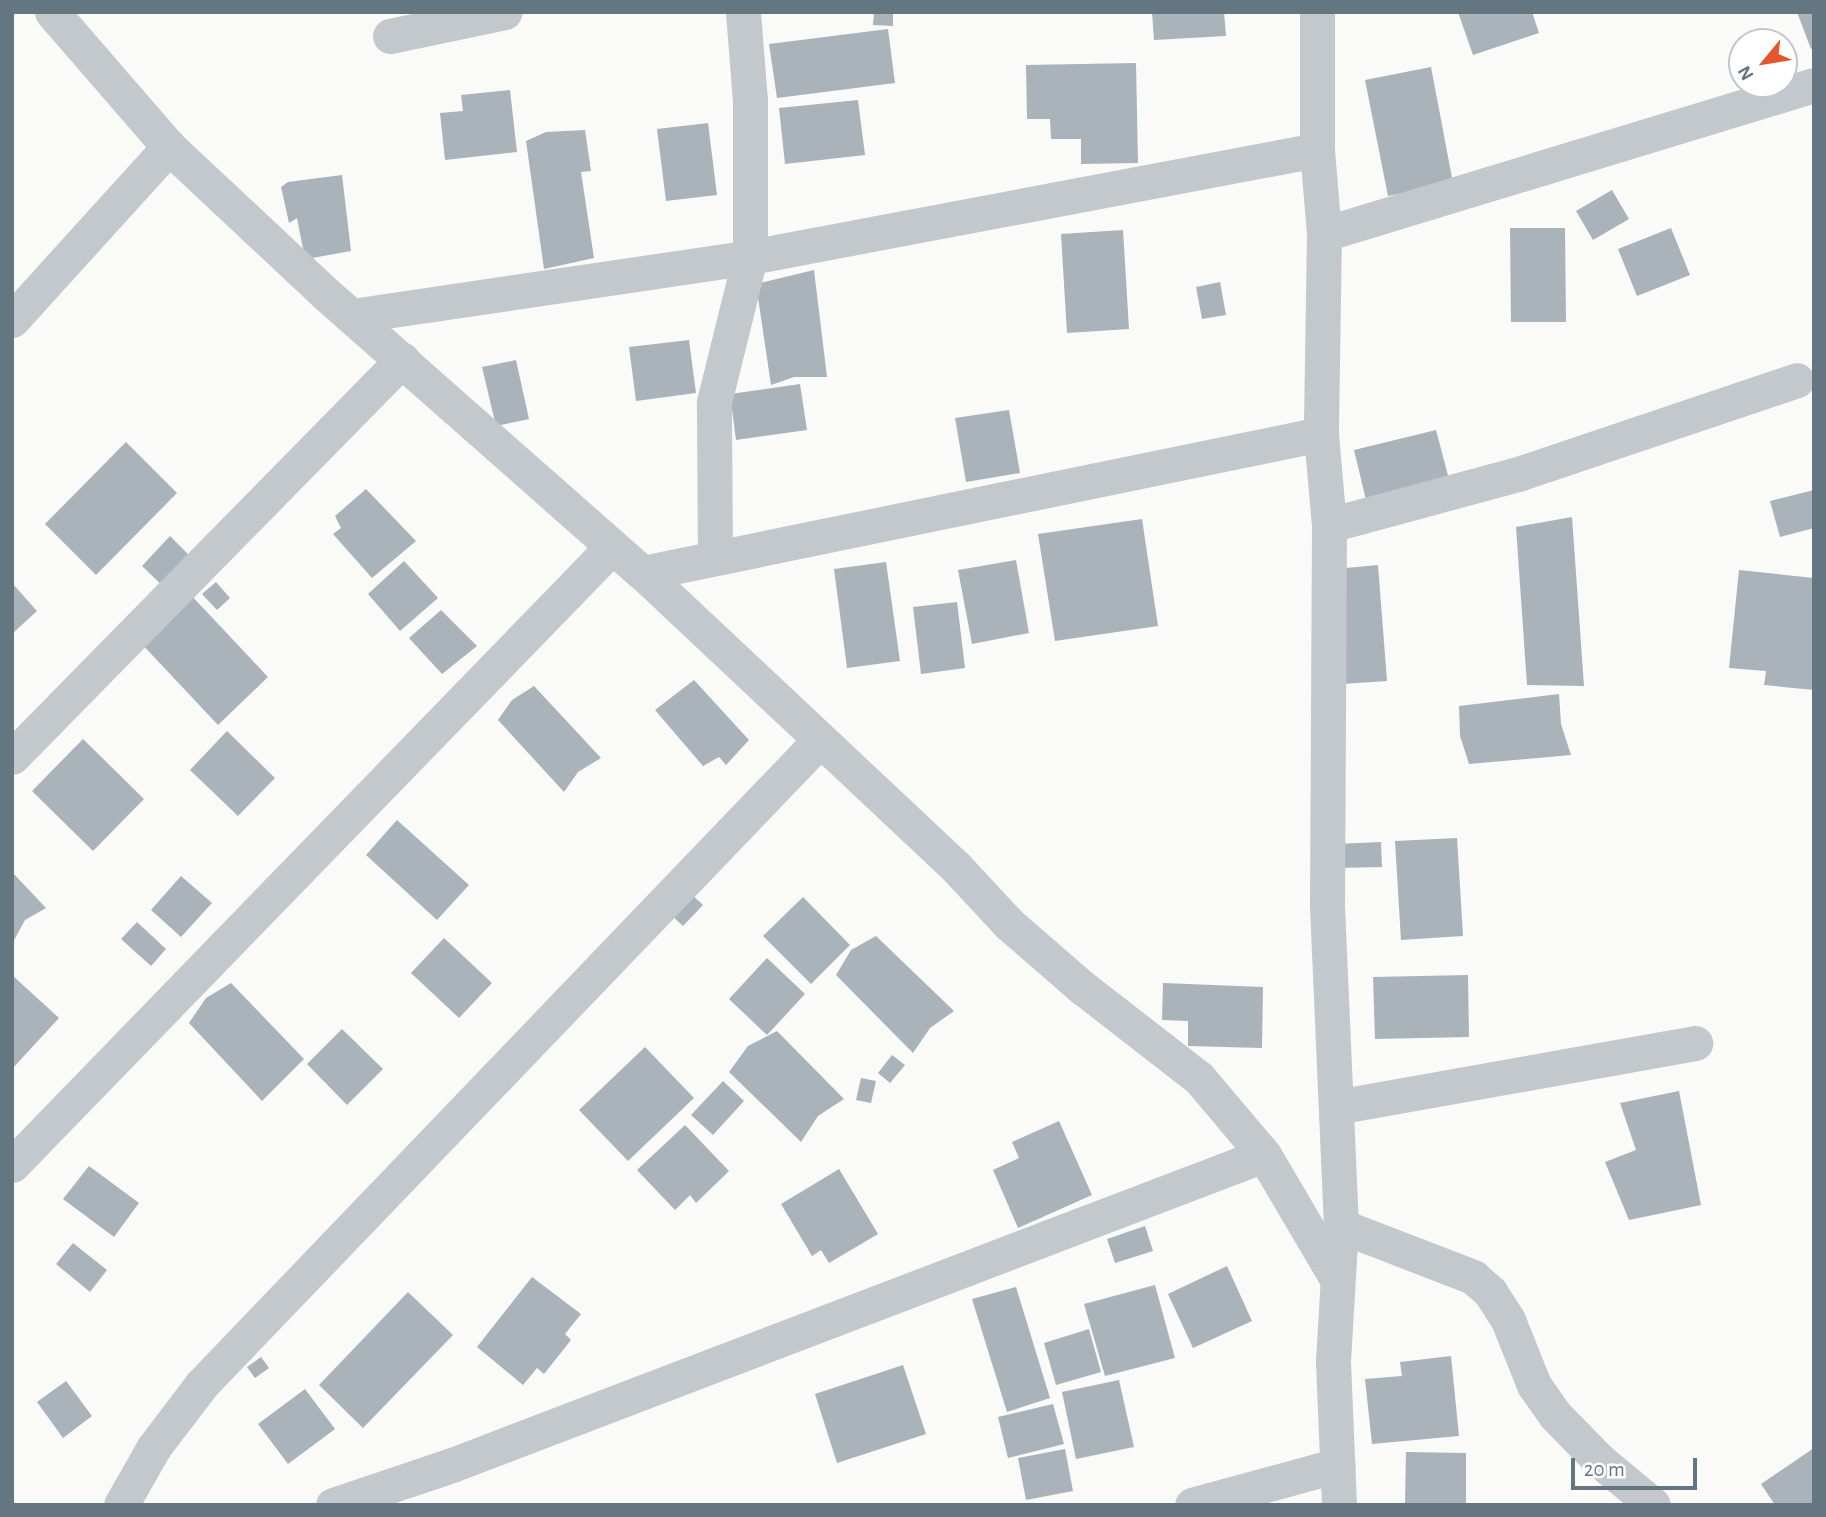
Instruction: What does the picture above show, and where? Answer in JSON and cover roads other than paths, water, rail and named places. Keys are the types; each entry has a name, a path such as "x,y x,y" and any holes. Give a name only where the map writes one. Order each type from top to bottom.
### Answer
{"street":[{"path":"52,12 169,147 352,316 643,573 956,867 1010,924 1083,988 1199,1078 1264,1155 1337,1279"},
{"path":"390,36 505,12"},
{"path":"715,558 714,402 750,257 750,102 743,12"},
{"path":"1317,12 1317,150 1324,234 1321,434 1329,526 1327,893 1341,1226 1333,1362 1339,1505"},
{"path":"1324,234 1814,85"},
{"path":"12,320 169,147"},
{"path":"352,316 750,257 1317,150"},
{"path":"12,757 402,360"},
{"path":"1329,526 1518,474 1797,380"},
{"path":"643,573 1321,434"},
{"path":"12,1165 612,547"},
{"path":"121,1505 154,1447 202,1384 819,741"},
{"path":"1336,1107 1695,1044"},
{"path":"333,1505 452,1465 1264,1155"},
{"path":"1341,1226 1473,1277 1490,1292 1508,1320 1534,1385 1555,1415 1599,1460 1653,1505"},
{"path":"1192,1505 1338,1465"}]}
